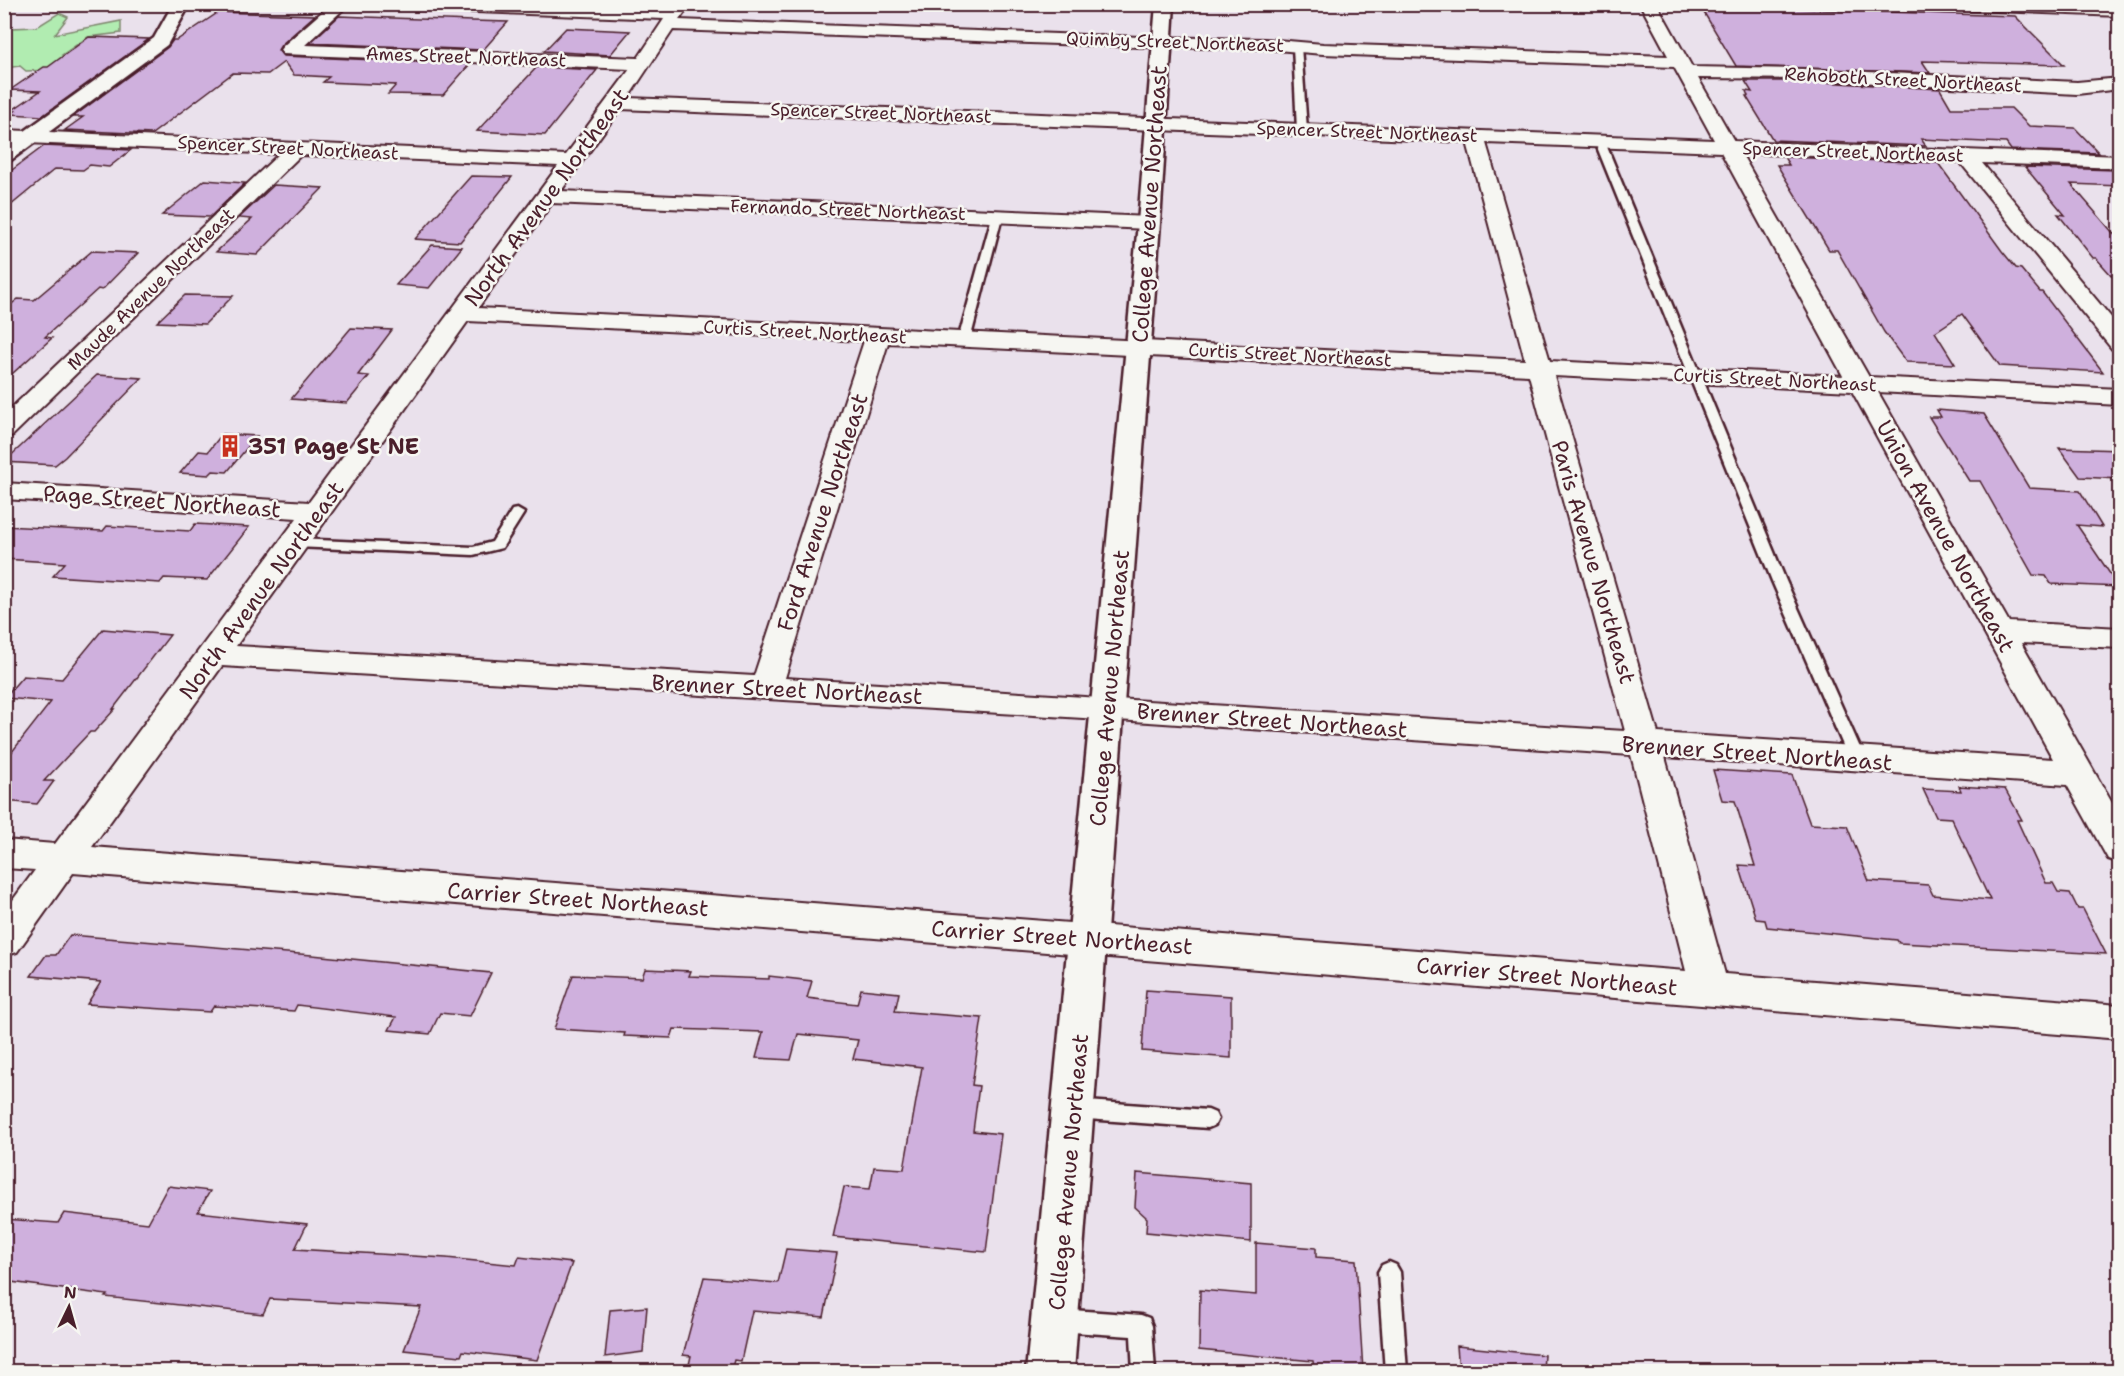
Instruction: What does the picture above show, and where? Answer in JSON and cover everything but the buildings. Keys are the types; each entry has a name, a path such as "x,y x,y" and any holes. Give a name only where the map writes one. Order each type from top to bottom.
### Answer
{"street":[{"path":"4,156 161,41 182,4"},
{"name":"Ames Street Northeast","path":"341,4 289,50 643,64"},
{"name":"Quimby Street Northeast","path":"394,4 675,14 1684,67"},
{"name":"College Avenue Northeast","path":"1050,1371 1089,938 1149,223 1165,4"},
{"name":"Union Avenue Northeast","path":"1648,4 2120,849"},
{"path":"1945,4 2120,11"},
{"name":"North Avenue Northeast","path":"4,941 319,512 643,64 675,14"},
{"name":"Rehoboth Street Northeast","path":"1684,67 2077,88 2120,83"},
{"name":"Spencer Street Northeast","path":"615,103 2120,162"},
{"name":"Spencer Street Northeast","path":"4,136 571,161"},
{"name":"Paris Avenue Northeast","path":"1475,137 1645,746 1710,989"},
{"name":"Maude Avenue Northeast","path":"4,430 297,148"},
{"path":"1967,157 2120,344"},
{"name":"Fernando Street Northeast","path":"546,197 1149,223"},
{"name":"Curtis Street Northeast","path":"460,314 2120,397"},
{"name":"Ford Avenue Northeast","path":"766,687 878,336"},
{"name":"Page Street Northeast","path":"4,491 319,512"},
{"path":"2000,632 2120,638"},
{"name":"Brenner Street Northeast","path":"215,655 766,687 2077,773"},
{"name":"Carrier Street Northeast","path":"4,854 1089,938 2120,1022"}],"lane":[{"path":"1297,46 1302,130"},
{"path":"1600,142 1779,581 1857,759"},
{"path":"964,340 997,217"},
{"path":"296,543 473,551 497,545 517,513"},
{"path":"1074,1109 1208,1119"},
{"path":"1389,1272 1396,1371"},
{"path":"1055,1320 1141,1326 1144,1371"}],"green space":[{"path":"59,13 68,17 55,34 121,21 121,33 88,37 62,55 85,62 79,69 26,71 20,66 5,68 5,32 11,28 37,27"}],"place":[{"name":"351 Page St NE","path":"230,446"}]}
